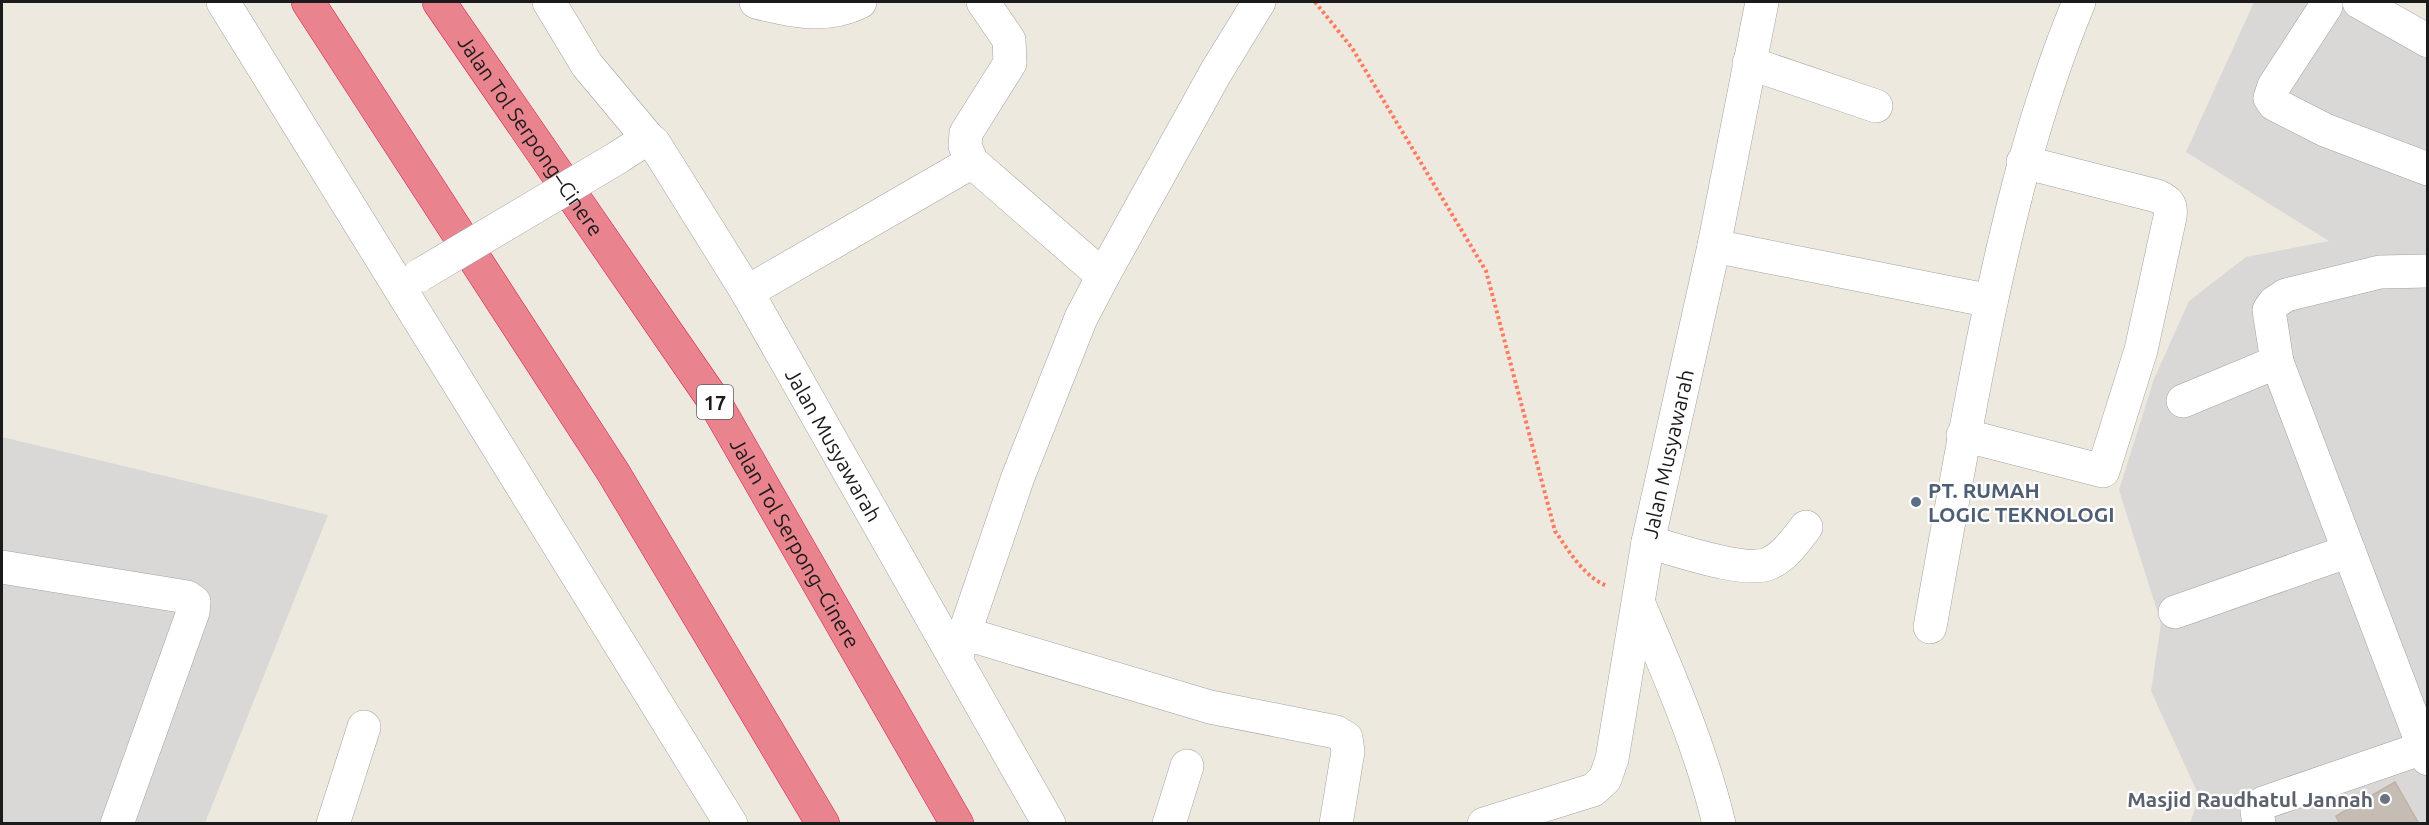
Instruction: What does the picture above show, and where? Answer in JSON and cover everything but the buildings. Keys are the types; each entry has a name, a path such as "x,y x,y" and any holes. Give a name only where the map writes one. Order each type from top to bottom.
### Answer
{"highway":[{"path":"308,2 614,472 823,824"},
{"name":"Jalan Tol Serpong–Cinere","path":"439,2 714,401 957,824"}],"street":[{"path":"223,2 410,281 731,824"},
{"name":"Jalan Musyawarah","path":"549,2 587,65 648,138 747,292 959,645 1049,824"},
{"path":"756,2 804,13 821,13 860,2"},
{"path":"982,2 1009,40 1010,63 966,133 964,146 972,162 1103,276"},
{"path":"1259,2 1210,82 1081,318 1035,435 959,645 1210,707 1336,732 1346,738 1348,751 1336,824"},
{"name":"Jalan Musyawarah","path":"1484,824 1564,812 1605,779 1612,759 1648,542 1714,246 1762,2"},
{"path":"1930,627 1963,435 2023,162 2060,48 2079,2"},
{"path":"2359,2 2427,41"},
{"path":"2326,6 2274,86 2270,98 2274,104 2325,130 2427,169"},
{"path":"1749,63 1876,106"},
{"path":"410,281 648,138"},
{"path":"747,292 972,162"},
{"path":"1963,435 2103,471 2141,350 2170,217 2168,201 2157,195 2023,162"},
{"path":"1714,246 1991,301"},
{"path":"2259,824 2257,811 2262,803 2425,754 2277,362 2270,310 2274,303 2286,295 2380,272 2427,271"},
{"path":"2183,401 2277,362"},
{"path":"1648,542 1745,568 1769,564 1788,549 1806,527"},
{"path":"2175,612 2349,551"},
{"path":"2,567 187,597 194,602 193,612 117,824"},
{"path":"1639,604 1671,680 1702,765 1719,824"},
{"path":"333,824 364,727"},
{"path":"1168,824 1187,765"}],"path":[{"path":"1315,2 1352,48 1486,271 1555,531 1576,562 1595,581 1617,590 1639,604"}],"shaded area":[{"path":"2254,2 2381,2 2427,34 2427,823 2190,823 2199,796 2151,691 2161,623 2119,490 2154,379 2189,301 2246,257 2329,241 2186,152"},
{"path":"2,437 328,515 205,823 2,824"}],"place":[{"name":"PT. RUMAH LOGIC TEKNOLOGI","path":"1916,502"},
{"name":"Masjid Raudhatul Jannah","path":"2385,799"}]}
